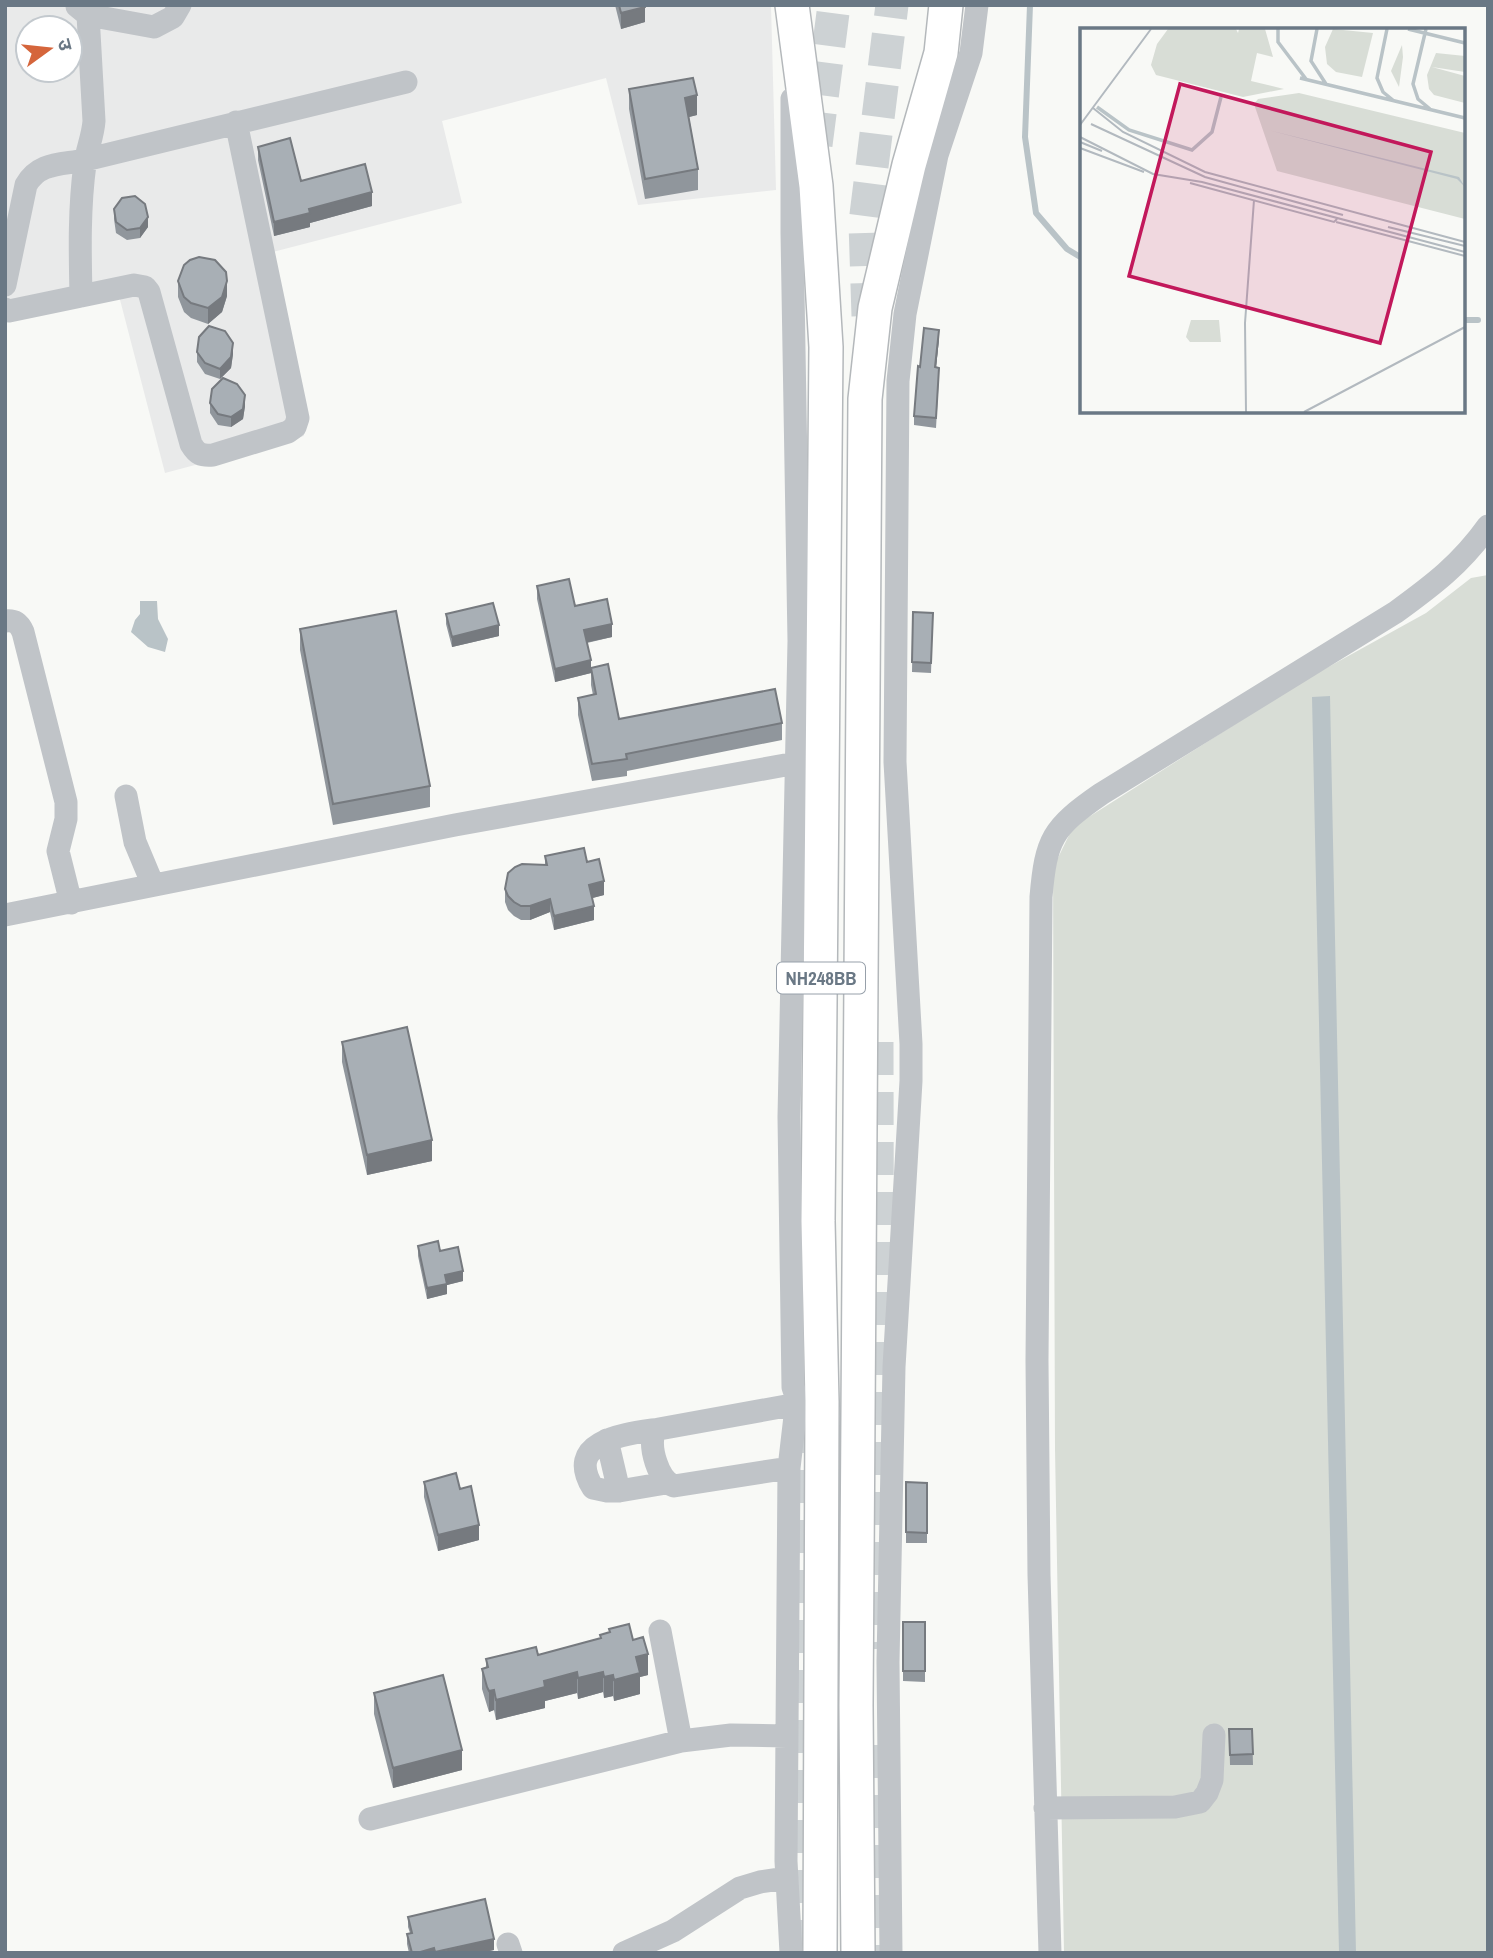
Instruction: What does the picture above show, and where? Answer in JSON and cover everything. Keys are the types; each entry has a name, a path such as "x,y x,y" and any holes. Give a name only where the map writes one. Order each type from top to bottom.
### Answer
{"highway":[{"name":"NH248BB","path":"791,5 816,186 826,347 811,760 818,1221 805,1401 820,1953"},
{"name":"NH248BB","path":"858,1953 856,1706 865,584 863,443 868,358 875,308 887,250 941,53 946,5"}],"street":[{"path":"81,296 79,231 85,160 93,133 94,107 82,10 154,27 173,17 180,5"},
{"path":"891,1953 888,1662 894,1367 911,1069 895,762 896,417 901,348 919,243 937,155 971,53 977,5"},
{"path":"5,285 26,185 32,174 41,168 85,160 406,82"},
{"path":"5,309 9,311 134,285 145,286 149,292 191,444 196,453 213,455 288,432 295,427 298,418 236,122"},
{"path":"1050,1953 1039,1575 1037,1361 1041,897 1048,848 1066,821 1101,794 1385,619 1430,588 1463,559 1488,526"},
{"path":"5,621 19,624 23,632 66,802 66,819 58,851 71,903"},
{"path":"5,915 455,825 811,760"},
{"path":"126,796 135,842 153,885"},
{"path":"789,1468 674,1486 666,1483 620,1491 593,1488 584,1468 589,1452 607,1440 805,1401 789,1468 787,1878 791,1953"},
{"path":"660,1429 654,1432 652,1445 666,1483"},
{"path":"660,1631 681,1741"},
{"path":"370,1819 681,1741 731,1735 787,1736"},
{"path":"1045,1808 1189,1806 1200,1801 1207,1793 1212,1780 1214,1735"},
{"path":"624,1953 673,1931 740,1888 760,1881 787,1878"}],"shaded area":[{"path":"5,5 771,5 776,190 638,205 606,78 442,121 462,203 269,253 304,436 165,473 118,292 5,322"},
{"path":"1488,575 1488,1953 1064,1953 1055,1449 1053,868 1073,827 1303,681 1426,613 1471,578"},
{"path":"140,601 157,601 158,619 168,639 165,652 148,647 131,632 140,614"},
{"path":"1330,696 1356,1953 1339,1953 1312,697"}],"building":[{"path":"619,5 645,5 645,7 621,13"},
{"path":"693,78 697,95 685,98 698,169 645,179 629,89"},
{"path":"290,138 301,181 365,164 372,192 309,209 310,213 274,222 258,147"},
{"path":"135,196 145,204 148,217 140,228 127,230 116,222 114,209 122,198"},
{"path":"199,257 215,260 226,272 227,281 222,297 208,308 191,303 184,297 178,281 184,265"},
{"path":"209,326 225,331 233,343 231,357 220,369 205,363 197,352 199,337"},
{"path":"924,328 939,330 935,367 939,368 936,418 914,416"},
{"path":"223,378 237,384 245,395 243,409 231,417 218,414 210,403 212,389"},
{"path":"569,579 575,606 607,599 612,624 584,630 591,660 555,669 537,586"},
{"path":"493,603 499,625 452,637 446,614"},
{"path":"396,611 430,786 333,804 300,629"},
{"path":"913,612 933,613 931,663 912,662"},
{"path":"608,664 619,719 775,689 782,723 626,754 627,759 592,764 578,698 596,694 591,668"},
{"path":"584,848 587,862 599,859 604,881 589,885 594,906 554,916 550,899 530,906 521,906 508,896 505,889 508,873 515,867 522,864 547,865 545,856"},
{"path":"407,1027 432,1140 367,1155 342,1042"},
{"path":"438,1241 440,1251 458,1247 463,1271 445,1275 447,1284 427,1288 418,1246"},
{"path":"456,1473 460,1489 471,1486 479,1525 438,1535 424,1482"},
{"path":"906,1482 927,1483 927,1533 906,1532"},
{"path":"903,1622 925,1622 925,1671 903,1671"},
{"path":"629,1624 633,1640 643,1637 648,1654 636,1657 640,1673 614,1680 613,1675 604,1677 603,1672 578,1678 577,1672 544,1681 545,1687 496,1700 494,1690 489,1691 487,1687 482,1669 488,1667 486,1659 536,1647 538,1655 601,1638 600,1635 610,1632 609,1629"},
{"path":"443,1675 462,1750 393,1768 374,1693"},
{"path":"1229,1729 1252,1729 1253,1754 1230,1755"},
{"path":"485,1899 494,1939 435,1952 434,1948 412,1953 407,1934 412,1933 408,1917"}],"waterway":[{"path":"1030,5 1025,137 1036,213 1067,249 1080,257"},
{"path":"1465,320 1478,320"}],"tunnel":[{"path":"816,145 834,5"},
{"path":"868,316 865,223 892,5"},
{"path":"877,1042 878,1649"},
{"path":"800,1953 804,1287"},
{"path":"878,1745 878,1953"}]}
